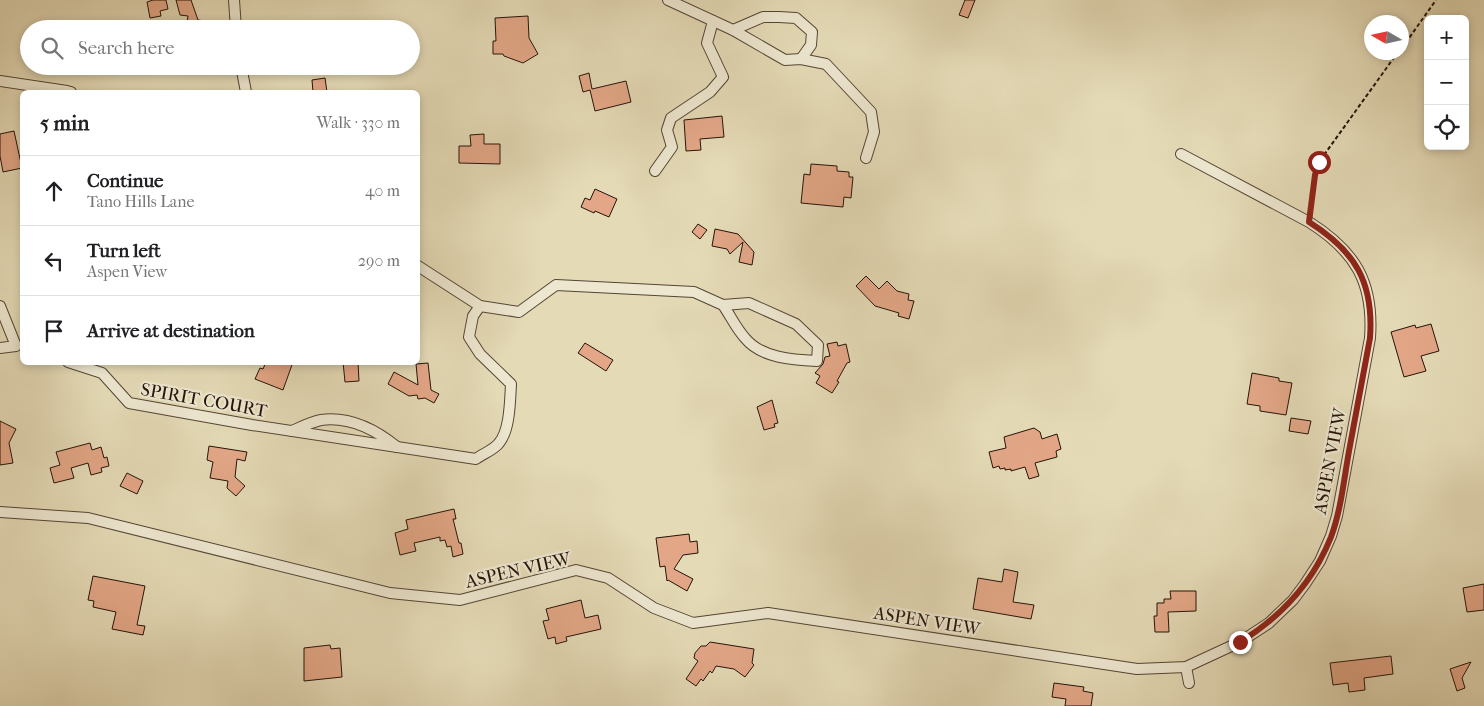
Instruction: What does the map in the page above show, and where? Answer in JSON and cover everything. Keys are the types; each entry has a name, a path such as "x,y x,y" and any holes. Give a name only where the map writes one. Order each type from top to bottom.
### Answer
{"street":[{"path":"234,0 235,20"},
{"path":"668,0 733,30 785,60 801,59 826,64 871,112 874,132 866,158"},
{"path":"733,30 763,17 796,18 812,32 811,44 801,59"},
{"path":"655,171 672,147 667,130 670,118 710,92 723,77 707,43 713,21"},
{"path":"243,75 246,90"},
{"path":"0,81 58,90"},
{"name":"ASPEN VIEW","path":"0,512 88,518 390,593 460,600 576,570 608,578 654,608 693,623 768,613 1137,669 1186,667 1240,642 1269,623 1305,584 1320,561 1337,516 1370,338 1371,311 1368,294 1360,272 1352,259 1329,235 1309,222 1181,154"},
{"path":"420,267 480,306 519,312 556,285 694,292 723,305 748,303 796,324 818,345 817,361 792,360 766,353 746,339 723,305"},
{"path":"0,306 19,347 0,348"},
{"name":"SPIRIT COURT","path":"77,365 102,373 128,404 476,459 499,443 510,411 511,384 480,354 469,337 473,316 480,306"},
{"name":"SPIRIT COURT","path":"291,431 319,420 347,421 363,425 381,433 397,447"},
{"path":"1186,667 1189,683"}],"path":[{"path":"1409,38 1436,0"},
{"path":"1309,222 1315,175 1319,162 1392,60"}],"building":[{"path":"166,0 168,9 160,11 161,16 150,18 147,2"},
{"path":"176,0 191,0 198,20 187,20 188,16 180,15"},
{"path":"965,0 975,0 968,18 959,15"},
{"path":"528,16 529,38 538,54 523,63 503,54 493,54 493,41 496,41 495,18"},
{"path":"589,73 592,89 626,81 631,102 595,111 590,90 583,92 579,76"},
{"path":"325,78 327,90 313,90 312,80"},
{"path":"722,116 724,137 700,139 701,150 686,151 684,120"},
{"path":"14,131 20,159 20,168 3,172 0,156 0,134"},
{"path":"484,134 484,144 500,144 500,164 459,163 459,146 471,146 470,135"},
{"path":"811,164 837,166 837,171 849,172 849,177 853,177 851,198 844,197 843,207 801,203 804,174 810,175"},
{"path":"595,189 617,199 609,217 581,207 585,198 590,200"},
{"path":"698,224 707,230 700,239 692,232"},
{"path":"715,229 738,234 754,252 752,265 739,262 743,242 730,254 727,249 712,246"},
{"path":"866,276 879,289 887,281 897,291 909,294 908,300 914,301 909,319 898,316 899,313 875,306 856,286"},
{"path":"1431,324 1439,351 1421,356 1426,371 1404,377 1391,332 1415,325 1416,328"},
{"path":"837,342 838,346 846,344 850,362 847,363 832,393 816,383 820,376 815,373 823,364 825,357 830,356 827,344"},
{"path":"585,343 613,360 606,371 578,353"},
{"path":"428,363 431,390 439,394 434,403 425,398 418,399 417,395 409,396 388,384 394,372 418,385 416,365"},
{"path":"265,365 292,365 283,390 255,379 260,368 263,369"},
{"path":"343,365 358,365 359,381 345,382"},
{"path":"1252,373 1279,378 1279,381 1292,383 1286,415 1260,411 1260,406 1247,404"},
{"path":"772,400 778,423 774,424 775,427 764,430 757,407"},
{"path":"1291,418 1311,421 1308,434 1289,431"},
{"path":"0,421 16,429 9,443 13,463 0,465"},
{"path":"1034,428 1040,432 1042,439 1057,434 1061,449 1056,451 1057,457 1035,463 1039,476 1029,479 1025,467 1011,471 1011,469 1000,469 999,466 993,468 989,452 1006,448 1004,437"},
{"path":"90,443 92,450 101,447 104,458 107,457 109,466 101,468 102,472 91,475 88,463 71,468 74,478 54,483 50,468 60,465 56,452"},
{"path":"209,446 247,452 245,461 237,459 235,477 245,486 236,496 227,488 228,481 210,478 213,462 207,460"},
{"path":"127,473 143,481 137,494 120,486"},
{"path":"454,509 456,519 453,519 463,554 453,557 451,546 447,547 445,540 440,541 440,537 414,543 416,551 400,555 395,533 408,529 406,520"},
{"path":"689,534 690,542 697,541 698,553 683,555 674,569 693,579 687,591 667,581 665,566 660,567 656,538"},
{"path":"1004,569 1018,572 1013,602 1034,605 1031,619 973,609 978,578 1002,582"},
{"path":"93,576 145,586 137,625 145,626 143,635 112,629 116,612 93,607 94,601 88,600"},
{"path":"1484,584 1484,610 1467,612 1463,588"},
{"path":"1170,591 1196,591 1196,611 1168,612 1169,632 1155,632 1154,616 1157,616 1157,603 1164,603 1164,599 1171,599"},
{"path":"581,600 585,618 598,615 601,629 566,637 567,641 556,644 555,637 548,639 543,621 549,620 546,609"},
{"path":"710,642 754,649 752,663 754,665 745,677 734,669 716,666 712,673 710,671 703,681 701,679 696,686 686,679 698,661 694,658 695,653 701,646 706,646"},
{"path":"330,645 331,649 340,648 342,677 304,681 304,648"},
{"path":"1391,656 1393,674 1364,678 1365,690 1349,692 1348,683 1333,685 1330,663"},
{"path":"1471,662 1462,678 1465,688 1457,691 1450,669"},
{"path":"1054,683 1084,687 1083,691 1093,693 1091,706 1065,706 1066,699 1052,697"}],"route":[{"path":"1240,642 1269,623 1293,600 1320,561 1331,536 1337,516 1370,338 1371,311 1368,294 1360,272 1341,246 1329,235 1309,222 1315,175 1319,162"}]}
